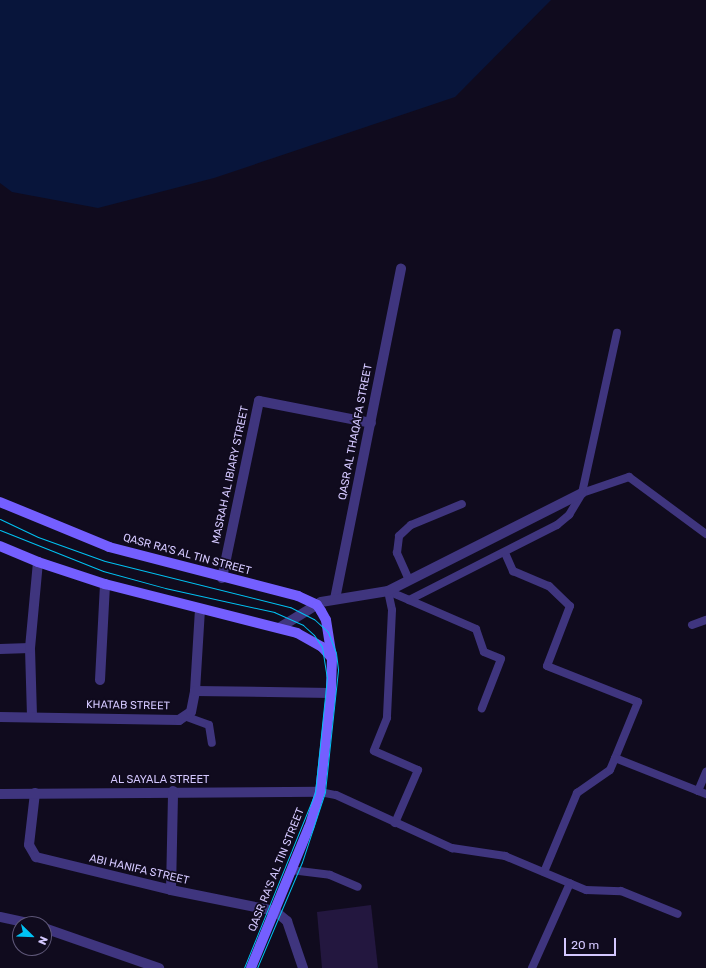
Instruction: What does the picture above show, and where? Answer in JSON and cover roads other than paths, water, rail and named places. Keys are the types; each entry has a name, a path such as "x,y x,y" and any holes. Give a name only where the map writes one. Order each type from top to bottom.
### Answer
{"main road":[{"name":"QASR RA'S AL TIN STREET","path":"0,502 108,547 222,578 298,596 317,605 326,620 332,659 331,693 320,792 291,870 251,968"},
{"path":"0,546 38,562 106,584 200,610 279,628 306,637 322,647 332,659"}],"street":[{"name":"QASR AL THAQAFA STREET","path":"335,599 401,269"},
{"name":"MASRAH AL IBIARY STREET","path":"222,578 259,401 371,423"},
{"path":"279,628 317,605 335,599 388,591 582,493"},
{"path":"32,716 30,648 38,562"},
{"path":"100,680 106,584"},
{"path":"187,717 195,702 200,610"},
{"path":"0,649 30,648"},
{"path":"195,691 331,693"},
{"name":"KHATAB STREET","path":"0,717 32,716 179,720 187,717"},
{"path":"171,890 173,792"},
{"name":"AL SAYALA STREET","path":"0,794 320,792"},
{"name":"ABI HANIFA STREET","path":"36,793 29,845 36,857 171,890 275,910"},
{"path":"275,910 287,922 293,933 303,968"},
{"path":"0,917 12,920"},
{"path":"52,931 159,968"}],"lane":[{"path":"409,600 557,525 569,514 582,493 617,333"},
{"path":"582,493 629,477 706,534"},
{"path":"409,580 398,553 399,536 411,525 462,504"},
{"path":"505,552 513,571 549,586 570,606 547,666 638,702 610,770 577,793 544,872"},
{"path":"388,591 476,629 484,652 501,659 482,708"},
{"path":"388,591 392,610 387,718 374,751 418,770 395,823"},
{"path":"692,624 706,620"},
{"path":"187,717 208,724 212,743"},
{"path":"615,758 702,793 706,772"},
{"path":"320,792 336,795 452,848 505,856 586,890 621,891 678,914"},
{"path":"291,870 330,875 358,887"},
{"path":"532,968 570,883"}],"water":[{"path":"0,0 551,0 455,97 214,178 98,208 12,192 0,183"}],"tram line":[{"path":"0,519 38,537 105,561 290,607 314,619 328,632 336,653 338,670 325,792 302,862 257,968"},
{"path":"0,530 103,571 165,588 274,612 303,625 314,635 322,647 327,677 315,793 244,968"}]}
